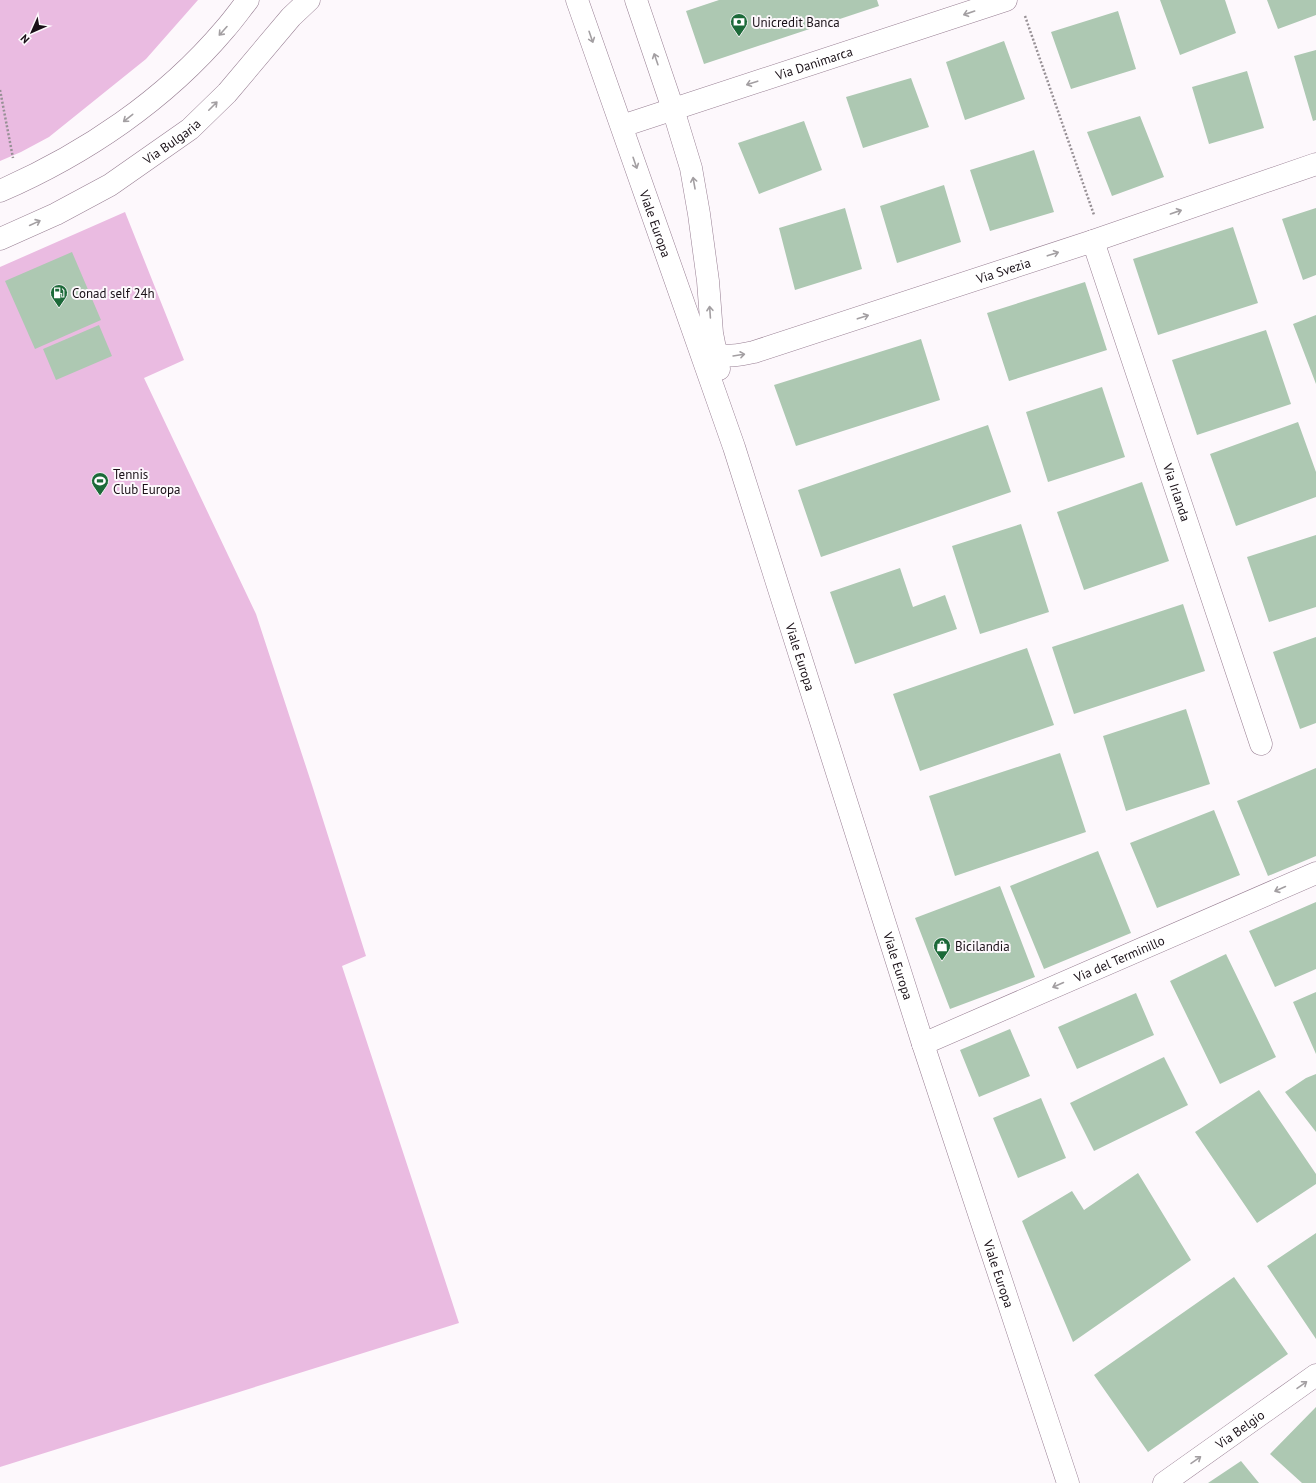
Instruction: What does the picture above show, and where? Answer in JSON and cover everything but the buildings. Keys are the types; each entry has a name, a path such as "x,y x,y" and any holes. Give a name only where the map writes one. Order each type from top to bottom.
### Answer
{"street":[{"path":"0,191 30,178 116,128 158,95 193,63 225,29 248,0"},
{"name":"Via Bulgaria","path":"0,239 56,214 110,185 190,129 227,93 291,17 309,0"},
{"name":"Viale Europa","path":"577,0 734,447 923,1044 1068,1483"},
{"name":"Viale Europa","path":"636,0 673,109 691,168 708,281 712,333 734,447"},
{"name":"Via Danimarca","path":"622,126 1006,0"},
{"name":"Via Svezia","path":"716,354 729,356 754,352 1097,240 1316,164"},
{"name":"Via Irlanda","path":"1097,240 1261,744"},
{"path":"695,333 705,345 716,354"},
{"name":"Via del Terminillo","path":"923,1044 1316,873"},
{"name":"Via Belgio","path":"1164,1483 1316,1375"}],"path":[{"path":"1025,15 1097,240"},
{"path":"0,90 14,162"}],"shaded area":[{"path":"0,0 198,0 146,59 49,137 0,161"},
{"path":"125,212 184,360 144,378 256,614 366,956 342,966 459,1323 0,1467 0,267"}],"place":[{"name":"Unicredit Banca","path":"739,37"},
{"name":"Conad self 24h","path":"59,308"},
{"name":"Tennis Club Europa","path":"100,496"},
{"name":"Bicilandia","path":"942,961"}]}
